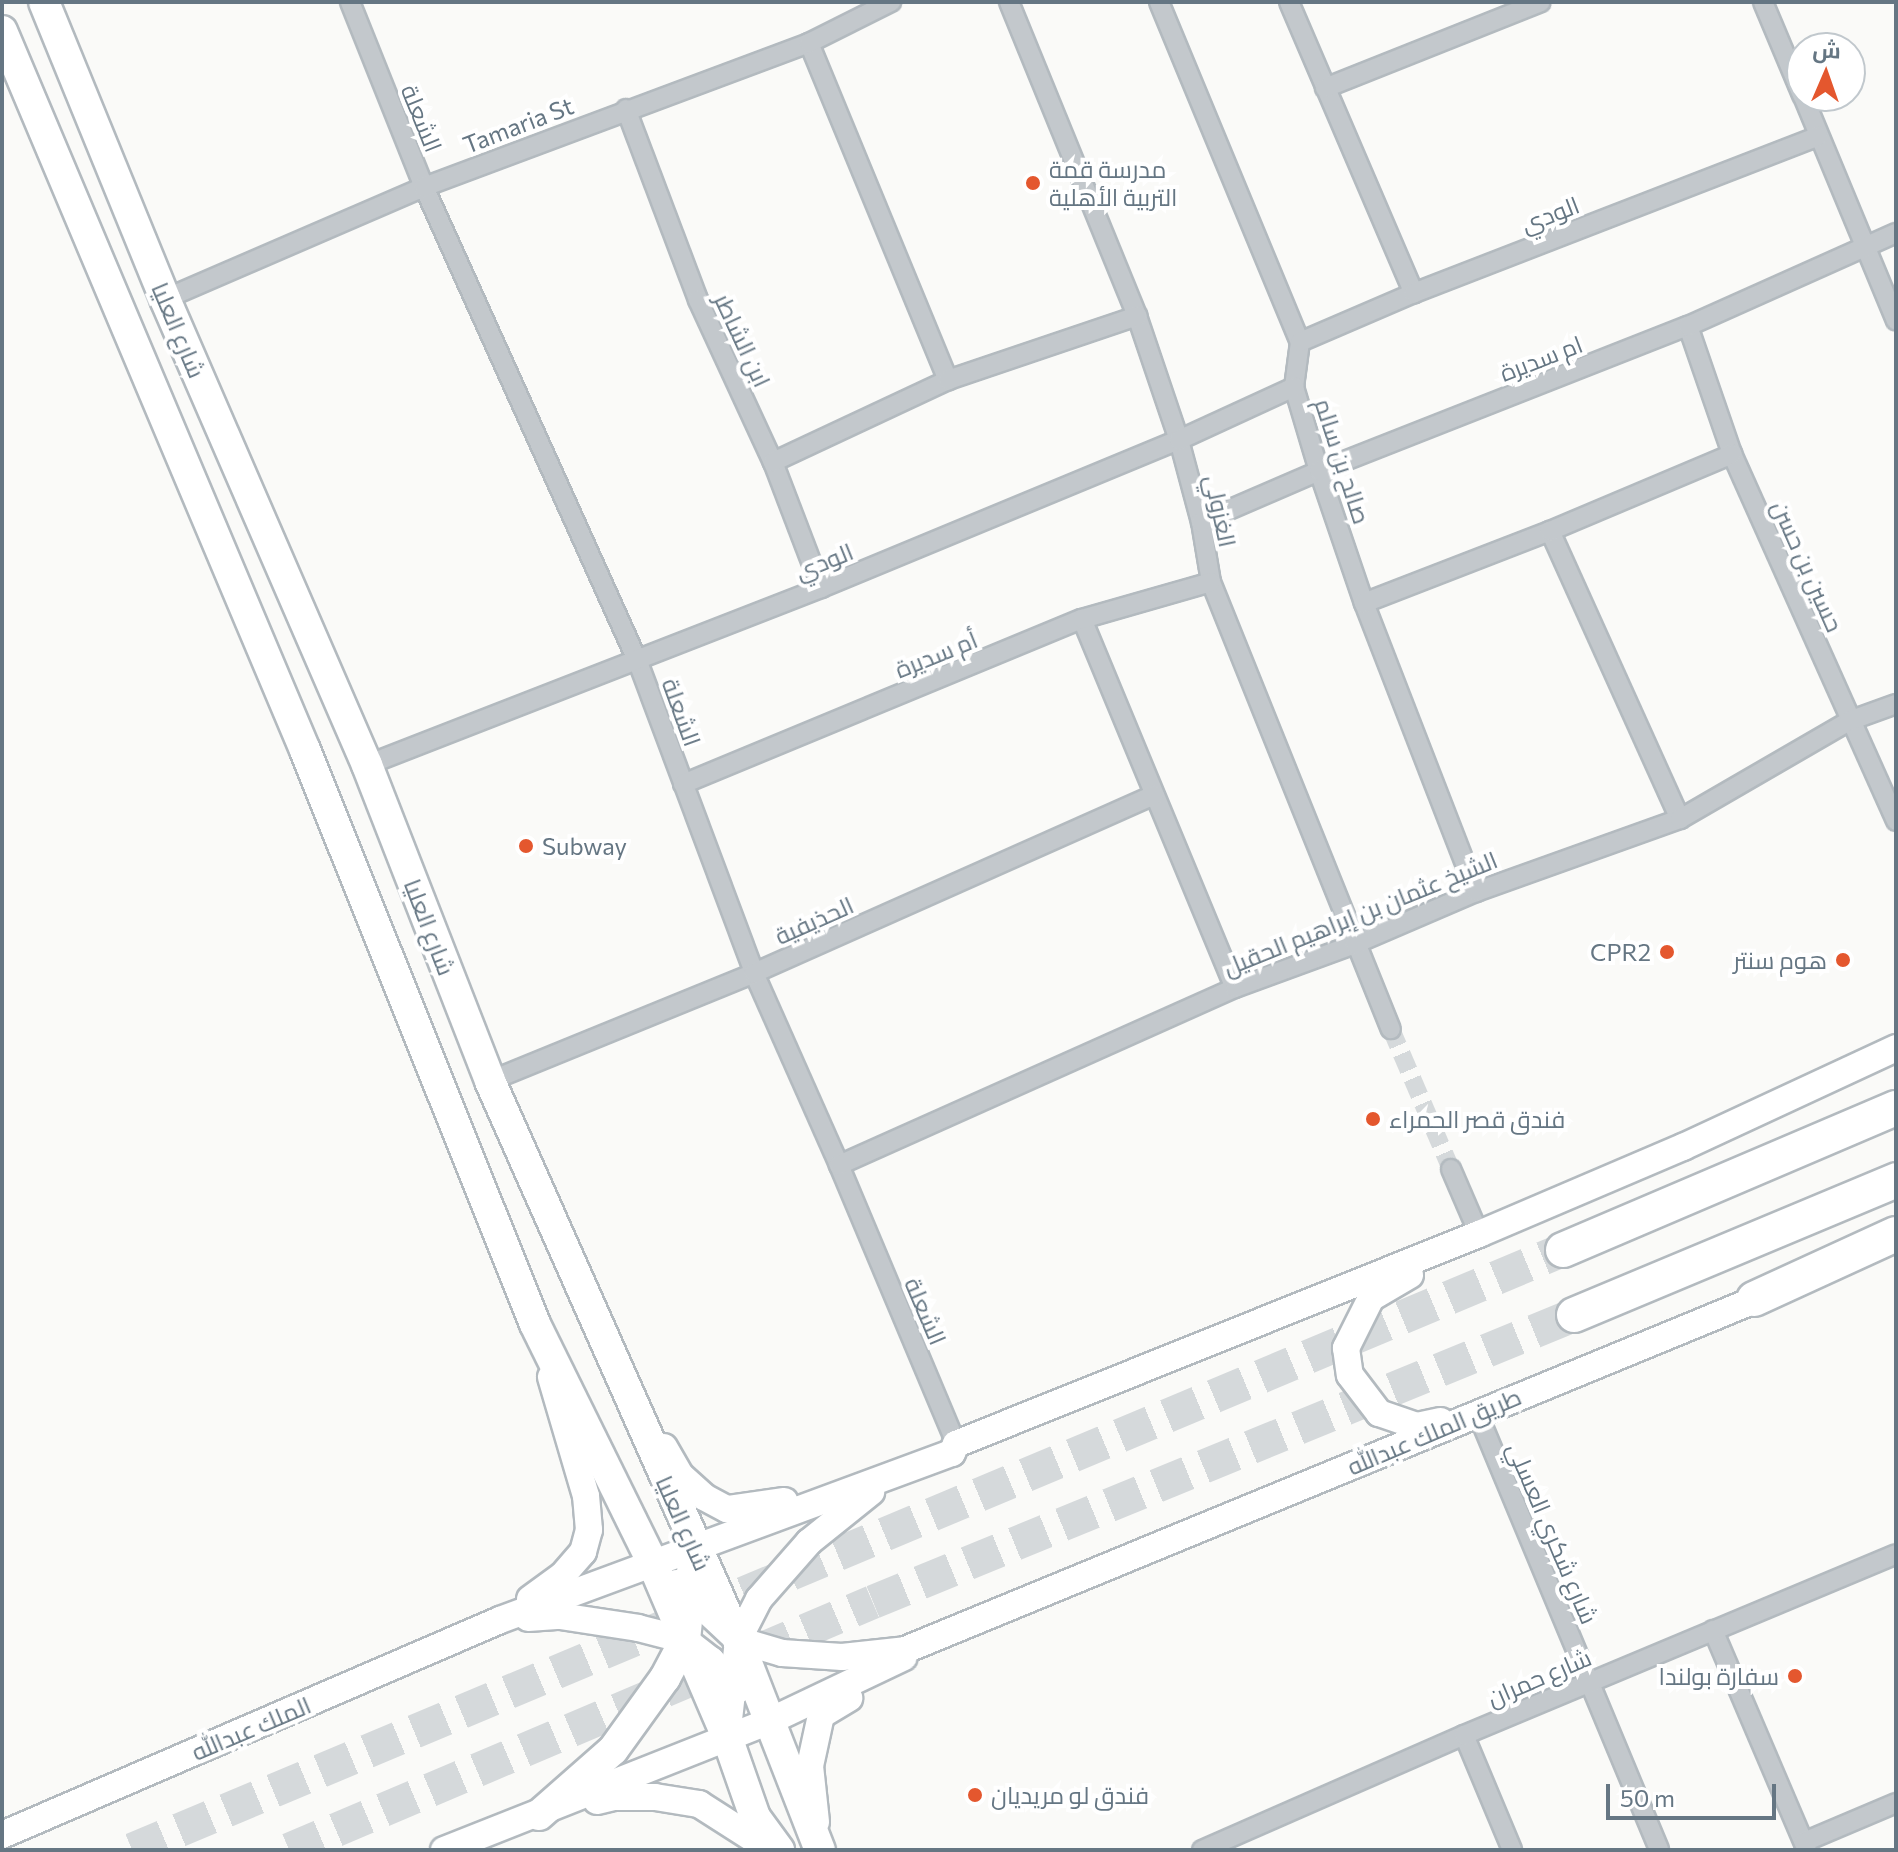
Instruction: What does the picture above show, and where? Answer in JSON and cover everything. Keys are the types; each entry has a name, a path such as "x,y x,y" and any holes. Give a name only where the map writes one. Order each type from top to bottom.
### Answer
{"highway":[{"path":"1563,1250 1896,1108"},
{"path":"1574,1315 1896,1180"},
{"path":"1754,1299 1896,1234"}],"main road":[{"name":"شارع العليا","path":"44,2 165,299 367,765 490,1081 694,1547 738,1640 819,1848"},
{"name":"شارع العليا","path":"2,31 305,750 535,1324 652,1562 727,1737 755,1817 779,1850"},
{"path":"1683,1147 1896,1048"},
{"path":"500,1620 952,1453 956,1444 1896,1062"},
{"path":"1477,1412 1417,1426 1379,1413 1350,1375 1346,1348 1371,1298 1479,1234"},
{"name":"طريق الملك عبدالله","path":"976,1623 1477,1412 1754,1299 1896,1246"},
{"path":"592,1315 681,1476 704,1497 727,1509 761,1507 900,1472"},
{"path":"500,1620 562,1576 583,1552 589,1530 586,1496 535,1324"},
{"path":"727,1737 738,1640 759,1599 785,1566 832,1520 900,1472"},
{"path":"539,1815 613,1750 643,1712 685,1640 692,1596 694,1547"},
{"path":"652,1562 738,1640 782,1653 842,1657 905,1650 976,1623"},
{"path":"500,1620 560,1616 638,1628 685,1640 711,1660 770,1721"},
{"name":"الملك عبدالله","path":"2,1835 500,1620"},
{"path":"444,1850 539,1815 770,1721 976,1623"},
{"path":"819,1848 810,1766 821,1715 976,1623"},
{"path":"539,1815 614,1797 655,1797 699,1804 771,1850"}],"street":[{"name":"الشعلة","path":"350,2 424,187 638,662 754,973 839,1165 956,1444"},
{"name":"الغزولي","path":"1009,2 1137,316 1179,440 1201,522 1211,582 1391,1029"},
{"path":"1159,2 1300,342"},
{"path":"1289,2 1414,293"},
{"path":"1325,88 1541,2"},
{"path":"1763,2 1786,57"},
{"name":"Tamaria St","path":"165,299 424,187 809,43 878,4"},
{"path":"809,43 948,380"},
{"name":"ابن الشاطر","path":"626,109 698,300 773,462 821,588"},
{"path":"1809,112 1896,320"},
{"name":"الودي","path":"1300,342 1414,293 1819,136"},
{"name":"ام سديرة","path":"1201,522 1319,471 1688,326 1896,233"},
{"path":"773,462 948,380 1137,316"},
{"name":"حسين بن حسن","path":"1688,326 1732,454 1896,821"},
{"name":"صالح بن سالم","path":"1300,342 1294,387 1319,471 1364,603 1476,892"},
{"name":"الودي","path":"367,765 638,662 821,588 1179,440 1294,387"},
{"path":"1364,603 1550,531 1732,454"},
{"path":"1550,531 1680,819"},
{"name":"أم سديرة","path":"683,784 1082,619 1211,582"},
{"path":"1082,619 1235,988"},
{"name":"الشيخ عثمان بن إبراهيم الحقيل","path":"839,1165 1235,988 1355,944 1476,892 1680,819 1849,721 1896,704"},
{"name":"الحذيفية","path":"490,1081 754,973 1154,795"},
{"path":"1451,1169 1479,1234"},
{"name":"شارع شكري العسلي","path":"1477,1412 1659,1850"},
{"name":"شارع حمران","path":"1202,1850 1464,1735 1896,1554"},
{"path":"1713,1630 1806,1846 1896,1803"},
{"path":"1464,1735 1512,1850"}],"tunnel":[{"path":"1391,1029 1451,1169"},
{"path":"132,1850 1563,1250"},
{"path":"289,1850 873,1602 1574,1315"}],"place":[{"name":"مدرسة قمة التربية الأهلية","path":"1033,183"},
{"name":"Subway","path":"526,846"},
{"name":"CPR2","path":"1667,952"},
{"name":"هوم سنتر","path":"1843,960"},
{"name":"فندق قصر الحمراء","path":"1373,1119"},
{"name":"سفارة بولندا","path":"1795,1676"},
{"name":"فندق لو مريديان","path":"975,1795"}]}
